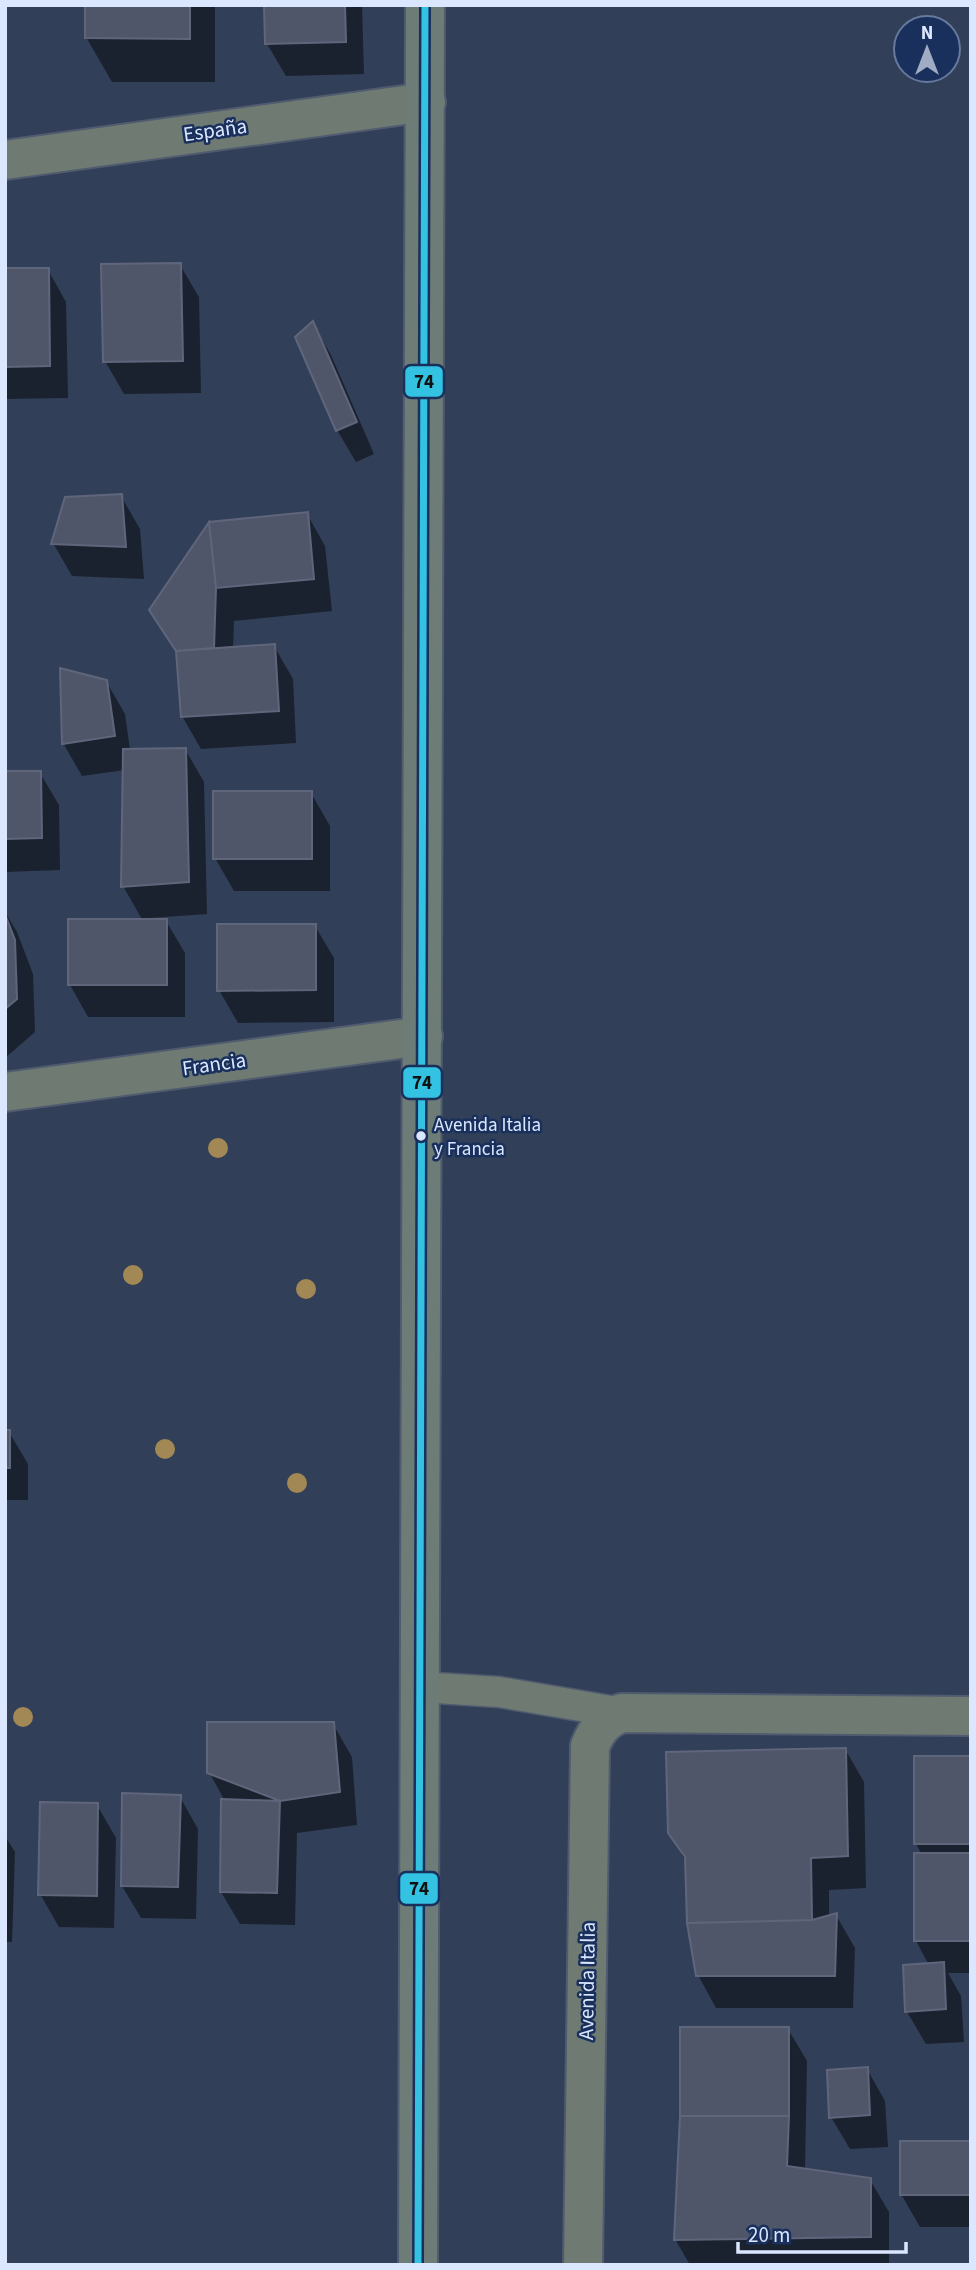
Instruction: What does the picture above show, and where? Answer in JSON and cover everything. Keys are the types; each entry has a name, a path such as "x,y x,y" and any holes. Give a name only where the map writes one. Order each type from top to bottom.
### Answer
{"street":[{"path":"418,2265 424,1036 425,5"},
{"name":"España","path":"5,160 426,102"},
{"name":"Francia","path":"5,1092 424,1036"},
{"path":"622,1713 971,1716"},
{"name":"Avenida Italia","path":"583,2265 590,1746 594,1735 608,1718 622,1713"}],"lane":[{"path":"420,1687 499,1692 622,1713"}],"building":[{"path":"85,5 190,5 190,39 85,38"},
{"path":"264,5 345,5 346,42 265,44"},
{"path":"181,263 183,361 103,362 101,264"},
{"path":"5,268 49,268 50,366 5,367"},
{"path":"313,321 357,422 336,431 295,337"},
{"path":"122,494 126,547 51,544 65,497"},
{"path":"308,512 314,579 216,588 209,522"},
{"path":"209,522 216,588 214,648 176,651 149,610"},
{"path":"275,644 279,711 181,717 176,651"},
{"path":"60,668 107,680 115,736 62,744"},
{"path":"186,748 189,882 121,887 123,749"},
{"path":"5,771 41,771 42,838 5,839"},
{"path":"213,791 312,791 312,859 213,859"},
{"path":"5,914 15,940 17,999 5,1009"},
{"path":"68,919 167,919 167,985 68,985"},
{"path":"217,924 316,924 316,990 217,991"},
{"path":"5,1430 10,1430 10,1468 5,1468"},
{"path":"207,1722 334,1722 340,1792 280,1801 207,1773"},
{"path":"846,1748 848,1856 811,1858 812,1920 687,1923 685,1857 668,1833 666,1752"},
{"path":"914,1756 971,1756 971,1844 914,1844"},
{"path":"122,1793 181,1795 178,1887 121,1886"},
{"path":"221,1799 280,1801 277,1893 220,1892"},
{"path":"40,1802 98,1803 97,1896 38,1895"},
{"path":"914,1853 971,1853 971,1941 914,1941"},
{"path":"837,1913 835,1976 696,1976 687,1923 812,1920"},
{"path":"944,1962 946,2009 905,2012 903,1965"},
{"path":"680,2027 789,2027 789,2116 680,2116"},
{"path":"868,2067 870,2115 829,2118 827,2070"},
{"path":"680,2116 789,2116 787,2166 871,2178 871,2237 674,2240"},
{"path":"900,2141 971,2141 971,2195 900,2195"}],"transit line":[{"name":"74","path":"418,2265 425,5"}],"place":[{"name":"Avenida Italia y Francia","path":"421,1136"}]}
